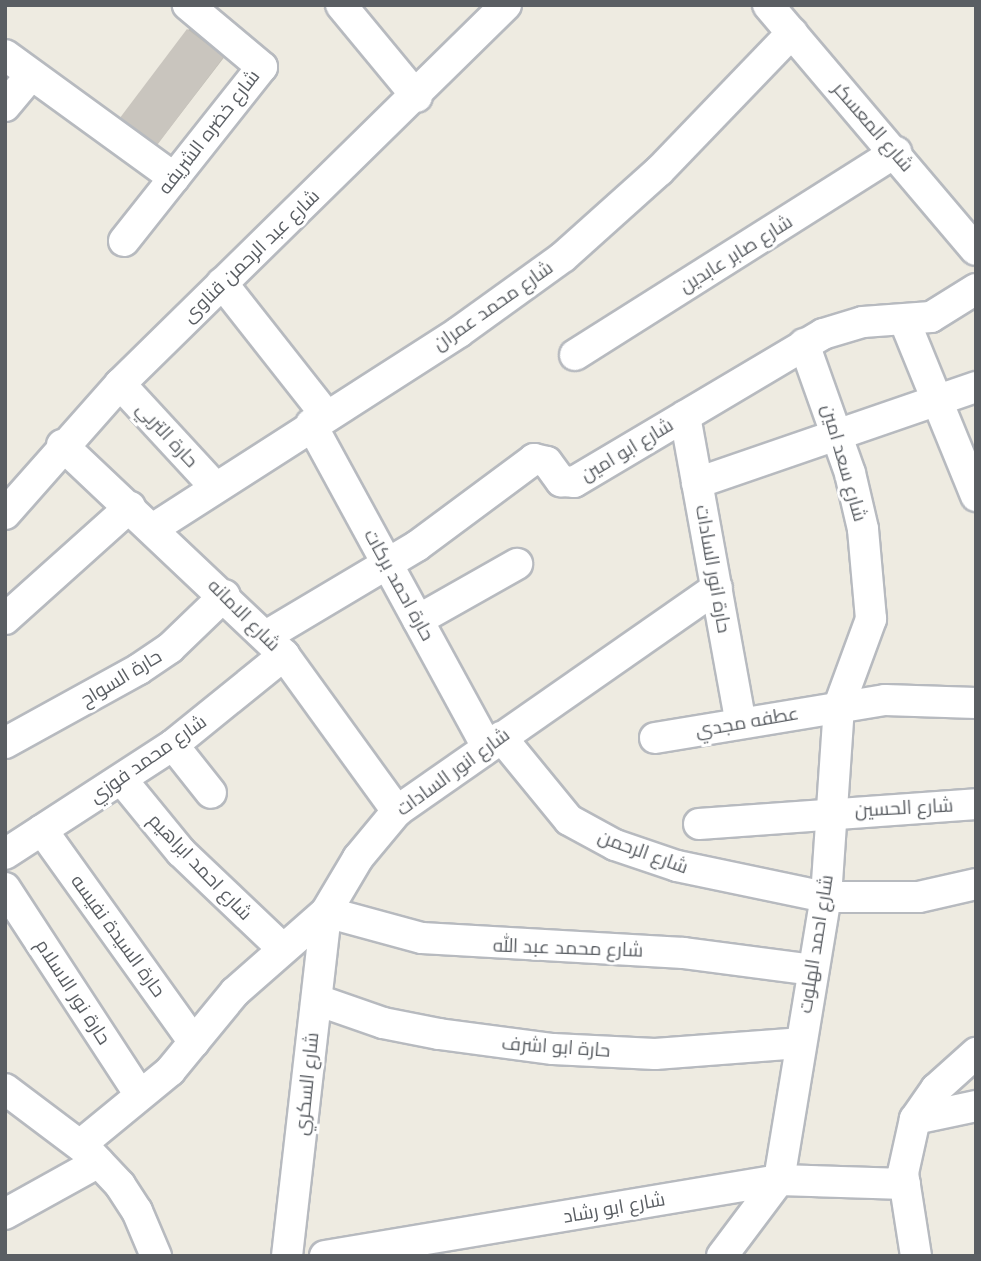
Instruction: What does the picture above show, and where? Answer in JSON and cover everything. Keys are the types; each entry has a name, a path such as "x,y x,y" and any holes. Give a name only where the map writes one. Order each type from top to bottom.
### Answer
{"street":[{"name":"شارع خضره الشريفه","path":"124,240 262,67 188,5"},
{"path":"341,5 416,97"},
{"name":"شارع عبد الرحمن قناوى","path":"5,514 62,445 120,384 416,97 506,5"},
{"name":"شارع المعسكر","path":"768,5 896,152 976,250"},
{"name":"شارع محمد عمران","path":"154,528 214,486 459,332 563,257 659,171 792,33"},
{"path":"5,55 30,76 174,178"},
{"path":"5,106 30,76"},
{"name":"شارع صابر عابدين","path":"575,355 896,152"},
{"name":"حارة احمد بركات","path":"222,283 318,420 387,565 494,742"},
{"name":"شارع ابو امين","path":"275,645 534,459 547,462 561,481 574,482 804,344 863,322 905,322 931,317 976,289"},
{"path":"905,322 976,496"},
{"name":"شارع سعد امين","path":"804,344 840,436 863,529 871,619 839,706"},
{"name":"حارة التربي","path":"120,384 214,486"},
{"path":"697,483 938,403 976,387"},
{"name":"حارة انور السادات","path":"685,416 741,723"},
{"name":"شارع الامانه","path":"62,445 154,528 275,645 397,811"},
{"path":"5,619 130,507"},
{"path":"418,620 517,564"},
{"name":"شارع انور السادات","path":"5,1214 90,1153 140,1096 194,1042 235,992 326,912 358,858 397,811 717,587"},
{"name":"حارة السواح","path":"5,743 139,669 170,648 225,596"},
{"name":"شارع محمد فوزي","path":"5,854 173,745 275,645"},
{"name":"عطفه مجدي","path":"655,738 885,700 976,704"},
{"name":"شارع احمد الهلوت","path":"779,1180 826,897 839,706"},
{"name":"شارع الرحمن","path":"494,742 550,802 591,834 677,866 826,897 919,897 976,884"},
{"path":"173,745 211,793"},
{"name":"شارع احمد ابراهيم","path":"122,780 181,852 283,949"},
{"name":"شارع الحسين","path":"699,824 976,804"},
{"name":"حارة السيدة نفيسه","path":"42,830 194,1042"},
{"name":"حارة نور الاسلام","path":"5,888 140,1096"},
{"name":"شارع محمد عبد الله","path":"326,912 433,940 684,953 813,970"},
{"name":"شارع السكري","path":"287,1256 326,912"},
{"name":"حارة ابو اشرف","path":"317,1000 416,1030 553,1049 655,1054 800,1043"},
{"path":"916,1256 905,1184 915,1119 936,1089 976,1053"},
{"path":"5,1089 90,1153 138,1211 156,1256"},
{"path":"915,1119 976,1106"},
{"path":"722,1256 779,1180"},
{"name":"شارع ابو رشاد","path":"325,1256 448,1246 779,1180 905,1184"}],"building":[{"path":"187,29 224,57 155,149 118,121"}]}
